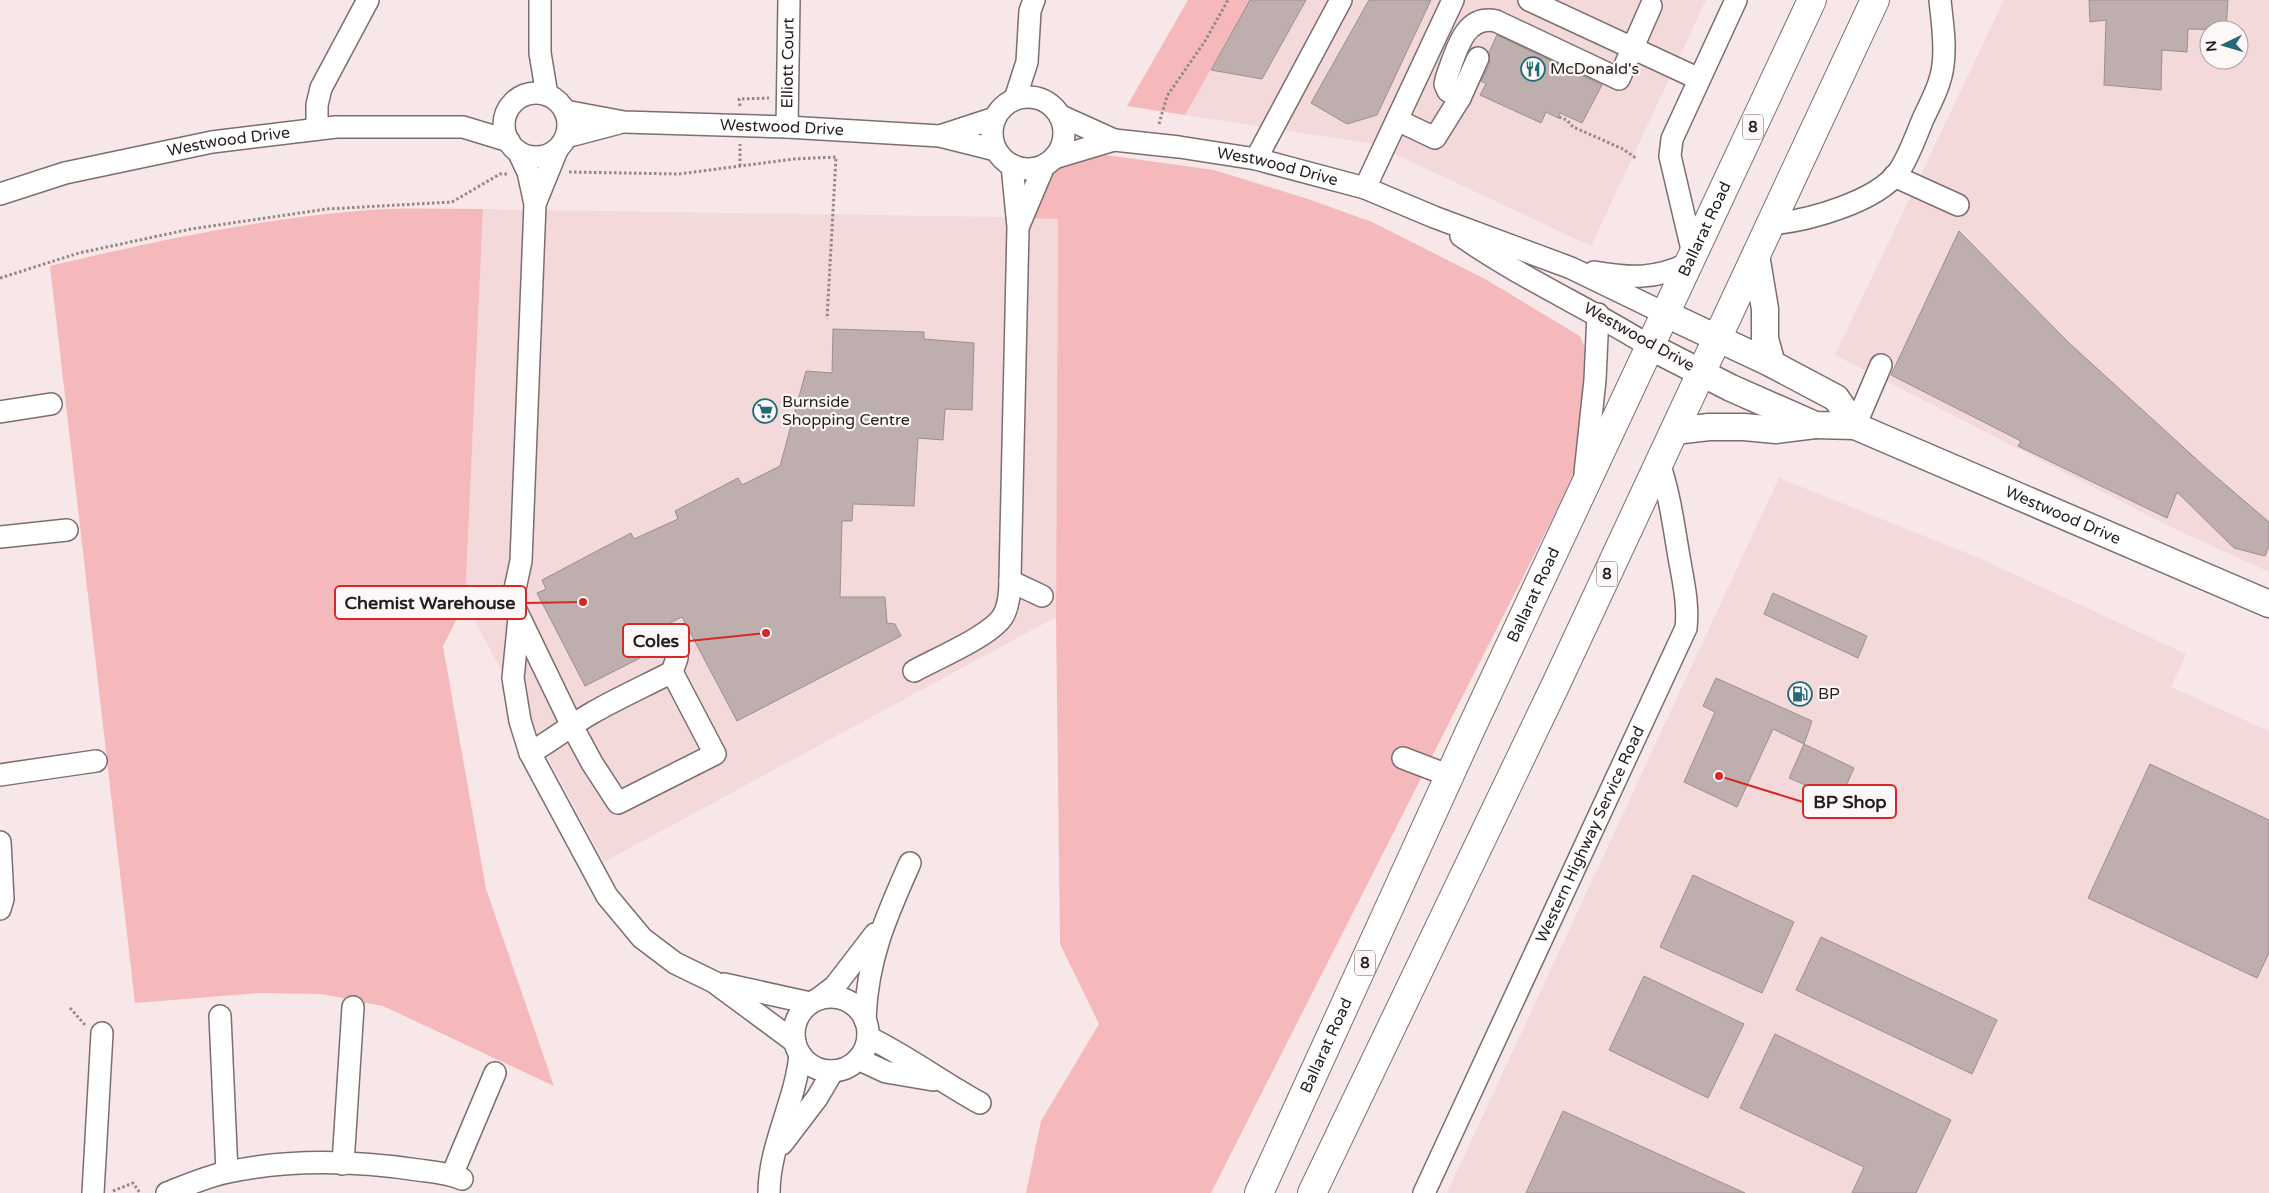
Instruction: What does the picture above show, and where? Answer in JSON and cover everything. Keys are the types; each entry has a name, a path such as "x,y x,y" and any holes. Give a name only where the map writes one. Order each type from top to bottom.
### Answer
{"highway":[{"name":"Ballarat Road","path":"1259,1193 1450,776 1652,347 1812,0"},
{"name":"8","path":"1312,1193 1718,338 1875,0"}],"main road":[{"path":"1756,255 1764,309 1765,339 1772,364"},
{"name":"Westwood Drive","path":"1666,314 1772,364 1836,398 1855,426"},
{"name":"Westwood Drive","path":"1652,347 1731,388 1815,424 1855,426 2269,604"},
{"path":"1674,431 1718,427 1776,430 1815,424"}],"street":[{"path":"317,130 317,105 321,88 368,0"},
{"path":"537,95 540,53 540,0"},
{"name":"Elliott Court","path":"787,127 789,0"},
{"path":"1015,99 1027,62 1030,11 1034,0"},
{"path":"1256,159 1341,0"},
{"path":"1365,188 1453,0"},
{"path":"1529,0 1699,79"},
{"path":"1571,268 1611,275 1656,276 1691,259 1670,156 1672,139 1736,0"},
{"path":"1770,224 1802,221 1821,215 1868,194 1894,176 1904,160 1940,80 1944,49 1940,0"},
{"path":"1460,98 1448,91 1445,84 1446,76 1468,27 1476,22 1487,19 1516,30 1619,79 1651,6"},
{"path":"1397,120 1435,138 1460,98 1478,58"},
{"path":"1027,62 1039,98"},
{"path":"538,172 514,147 505,119 509,109 516,100 537,95 556,100 565,111 568,121 562,144 538,172 535,204 521,560 513,598 519,618 572,726 621,809 715,754 672,672"},
{"path":"1018,228 1049,162 1064,141 1064,128 1061,116 1050,104 1039,98 1027,96 1015,99 1002,108 995,118 992,138 996,150 1012,166 1031,169 1049,162"},
{"name":"Westwood Drive","path":"0,194 65,173 212,142 336,127 464,127 509,109"},
{"name":"Westwood Drive","path":"565,111 624,122 787,127 940,136 996,150"},
{"name":"Westwood Drive","path":"1061,116 1114,140 1256,159 1365,188 1434,217 1571,268 1666,314"},
{"name":"Westwood Drive","path":"940,136 995,118"},
{"name":"Westwood Drive","path":"562,144 624,122"},
{"name":"Westwood Drive","path":"464,127 514,147"},
{"name":"Westwood Drive","path":"1049,162 1114,140"},
{"path":"514,147 536,157 547,156 562,144"},
{"path":"914,671 987,632 1002,616 1007,604 1010,581 1018,228 1012,166"},
{"path":"1894,176 1958,205"},
{"name":"Westwood Drive","path":"1434,217 1499,262 1598,314 1652,347"},
{"path":"1584,490 1595,380 1598,314"},
{"path":"1855,426 1881,365"},
{"path":"0,412 51,404"},
{"name":"Western Highway Service Road","path":"1424,1193 1686,628 1688,614 1685,593 1666,484 1659,463"},
{"path":"0,537 67,530"},
{"path":"1010,581 1042,596"},
{"path":"519,618 513,678 520,721 530,753 607,896 622,917 642,938 675,963 714,982 797,1048 814,1067 833,1071 842,1069 858,1059 865,1049 868,979 882,925 910,863"},
{"path":"530,753 592,713 672,672 677,658 677,643"},
{"path":"1403,758 1450,776"},
{"path":"0,775 96,761"},
{"path":"0,842 4,899 0,909"},
{"path":"769,1193 773,1157 798,1072 796,1020 814,1001 835,986 848,972 882,925"},
{"path":"714,982 814,1001 835,997 844,999 856,1007 867,1028 896,1051 941,1082 980,1103"},
{"path":"343,1164 353,1007"},
{"path":"220,1016 227,1172"},
{"path":"93,1193 102,1033"},
{"path":"858,1059 886,1072 941,1082"},
{"path":"773,1157 817,1098 833,1071"},
{"path":"167,1193 191,1189 227,1172 280,1165 343,1164 397,1167 457,1177 495,1073"}],"path":[{"path":"1154,144 1167,96 1205,41 1228,0"},
{"path":"1559,117 1567,120 1573,127 1623,149 1637,159"},
{"path":"0,278 79,253 191,230 327,209 452,202 500,174 538,172 680,174 794,159 836,157 827,319"},
{"path":"109,1193 133,1182 140,1193"}],"shaded area":[{"path":"1188,0 1250,0 1185,115 1127,106"},
{"path":"1250,0 1706,0 1591,246 1373,144 1185,115"},
{"path":"2004,0 2269,0 2269,572 2171,527 1835,355"},
{"path":"1098,154 1214,170 1308,199 1372,222 1485,279 1580,336 1588,355 1584,437 1571,482 1211,1193 1026,1193 1041,1121 1099,1024 1060,944 1056,617 1058,219 1030,218 1053,170 1065,161"},
{"name":"Burnside Shopping Centre","path":"483,209 1058,218 1056,617 604,862 465,603"},
{"path":"483,209 465,603 443,646 486,889 554,1086 383,1006 321,994 259,993 135,1003 50,266 164,240 279,220 372,210"},
{"path":"1779,478 1979,558 2186,654 2171,687 2269,731 2269,1193 1447,1193"}],"building":[{"path":"1250,0 1306,0 1262,79 1211,70"},
{"path":"1369,0 1431,0 1377,115 1347,124 1311,103"},
{"path":"2089,0 2228,0 2227,20 2199,20 2199,29 2188,29 2187,52 2162,50 2161,90 2104,85 2106,20 2090,22"},
{"name":"McDonald's","path":"1497,35 1602,85 1582,123 1560,113 1558,118 1546,112 1541,123 1480,95 1486,84 1481,81 1490,63 1489,52"},
{"path":"1959,231 2068,342 2206,468 2269,522 2269,546 2265,556 2234,548 2177,492 2167,518 2018,446 2021,441 1891,375"},
{"path":"833,329 924,332 924,339 974,343 972,410 945,409 943,440 918,438 914,506 853,504 852,521 842,521 840,597 885,597 887,623 895,624 901,636 737,721 682,617 641,638 650,653 585,686 537,593 546,589 542,580 631,533 634,539 678,519 675,511 738,478 742,485 780,466 806,371 832,373"},
{"path":"1773,593 1867,636 1858,658 1764,614"},
{"path":"1716,678 1812,721 1804,744 1773,729 1737,807 1684,782 1715,712 1703,706"},
{"path":"1804,744 1854,768 1840,800 1789,778"},
{"path":"2150,764 2269,820 2269,953 2257,978 2088,898"},
{"path":"1693,875 1794,922 1762,993 1660,947"},
{"path":"1821,937 1997,1020 1972,1074 1796,990"},
{"path":"1644,976 1744,1024 1708,1098 1609,1050"},
{"path":"1775,1034 1951,1120 1916,1193 1852,1193 1864,1167 1740,1108"},
{"path":"1563,1111 1745,1193 1526,1193"}],"place":[{"name":"McDonald's","path":"1533,69"},
{"name":"Burnside Shopping Centre","path":"765,411"},
{"name":"Chemist Warehouse","path":"583,602"},
{"name":"Coles","path":"766,633"},
{"name":"BP","path":"1800,694"},
{"name":"BP Shop","path":"1719,776"}]}
